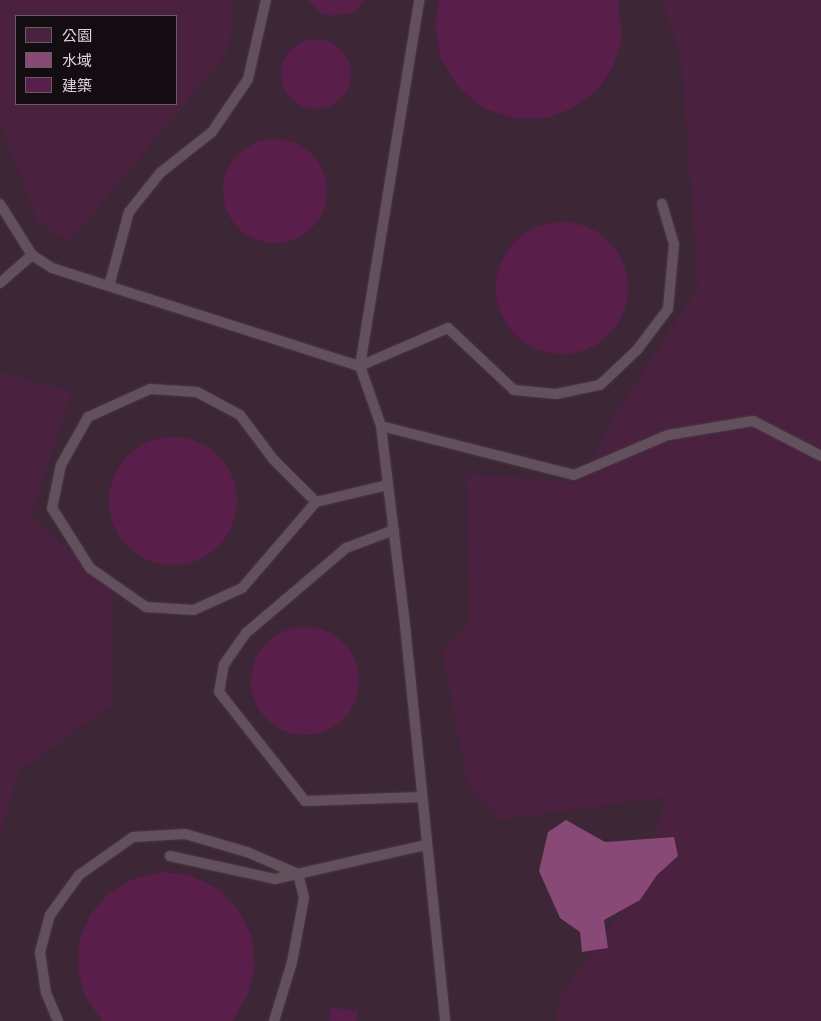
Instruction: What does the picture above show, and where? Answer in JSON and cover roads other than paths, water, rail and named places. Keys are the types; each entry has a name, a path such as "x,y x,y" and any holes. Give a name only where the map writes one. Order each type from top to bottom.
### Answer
{"lane":[{"path":"109,286 129,212 160,173 212,132 248,80 266,0"},
{"path":"418,0 360,366 381,426 394,530 445,1021"},
{"path":"0,204 32,255 52,268 360,366 448,328 514,390 556,394 600,385 637,350 668,309 674,244 662,204"},
{"path":"0,283 32,255"},
{"path":"316,502 273,459 240,415 197,392 150,390 88,418 61,464 52,508 90,568 146,607 194,610 242,588 316,502 388,485"},
{"path":"381,426 574,474 668,435 753,421 821,456"},
{"path":"394,530 346,548 246,633 224,664 219,692 304,802 422,797"},
{"path":"58,1021 46,993 40,952 50,915 78,875 133,837 185,834 248,852 298,874"},
{"path":"170,856 275,879 426,845"},
{"path":"274,1021 292,962 304,898 298,874"}],"water":[{"path":"566,820 605,842 674,837 678,856 657,875 640,900 604,920 608,948 582,952 580,932 560,918 539,871 548,832"}]}
